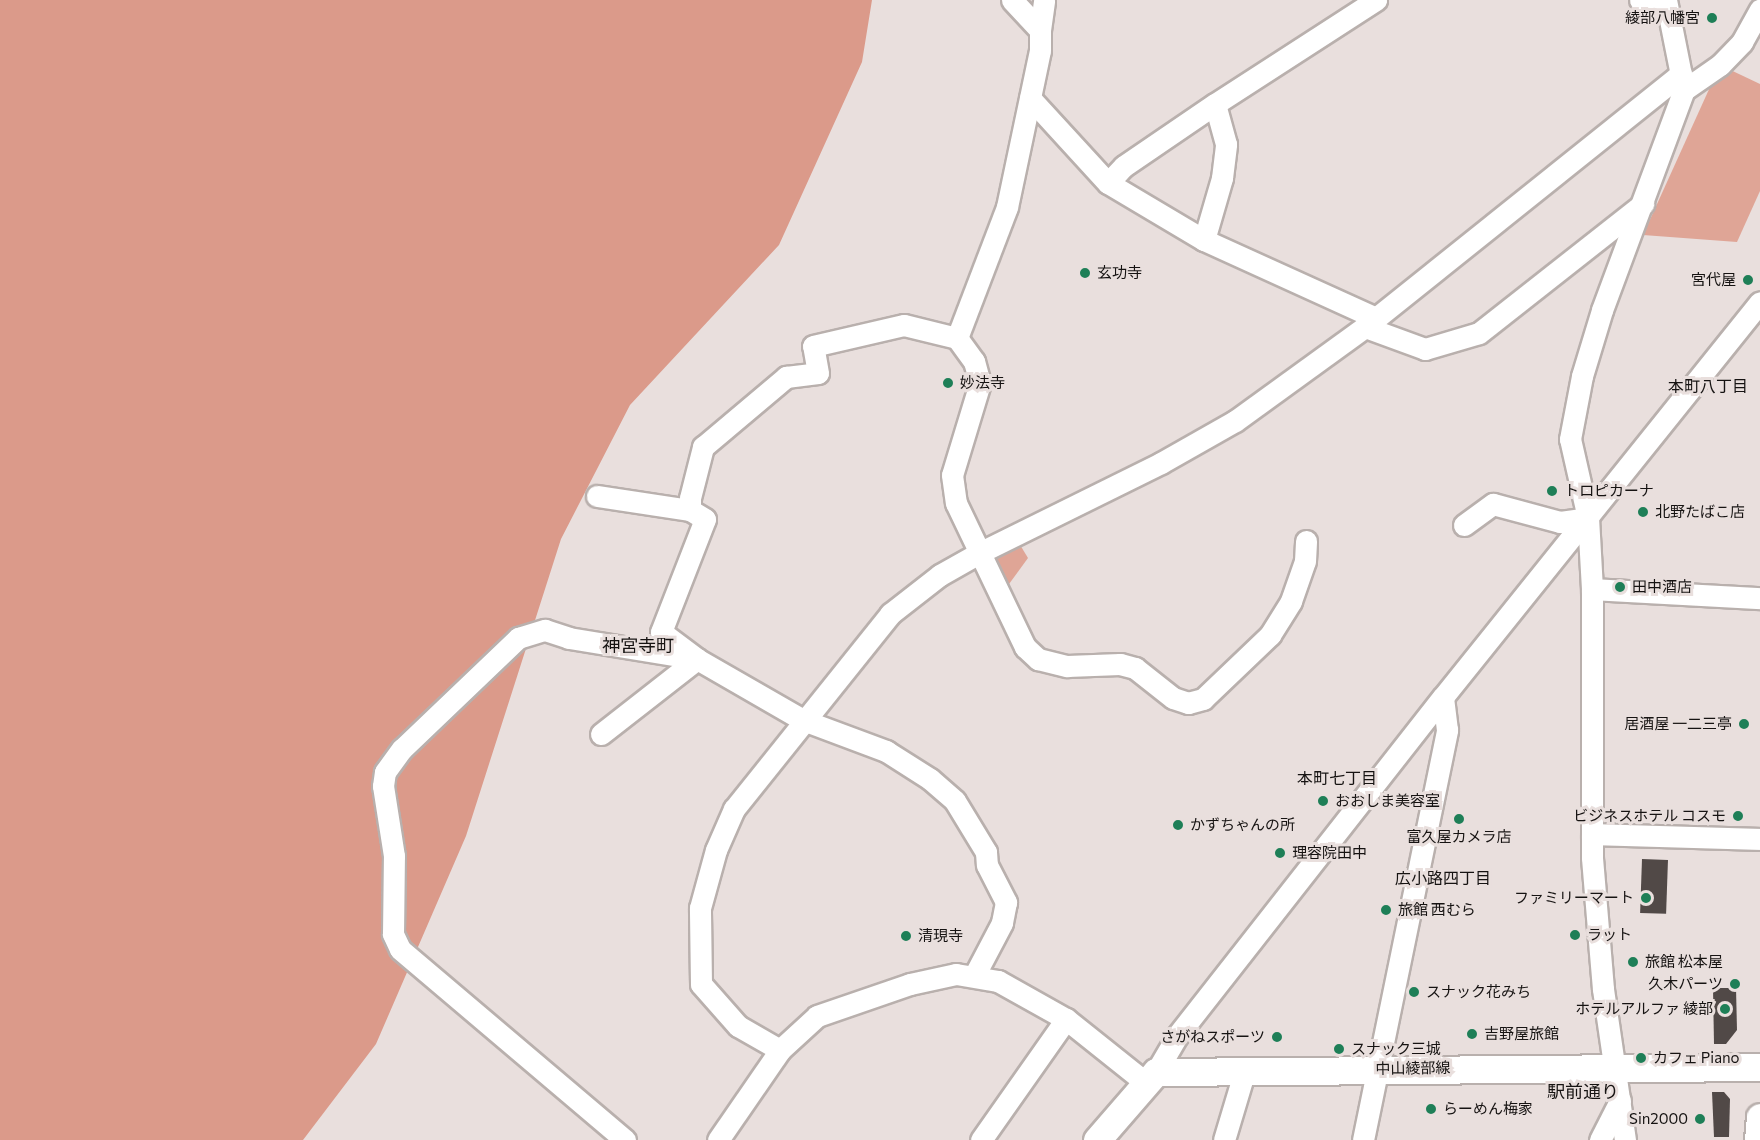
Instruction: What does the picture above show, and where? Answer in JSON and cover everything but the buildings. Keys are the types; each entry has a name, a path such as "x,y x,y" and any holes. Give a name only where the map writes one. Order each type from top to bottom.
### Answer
{"main road":[{"name":"中山綾部線","path":"1150,1077 1245,1071 1616,1066 1760,1067"},
{"path":"1097,1140 1150,1077"},
{"path":"1758,1140 1760,1117"}],"street":[{"path":"1012,0 1040,30"},
{"path":"957,338 1007,207 1030,98 1044,0"},
{"path":"1625,1140 1603,989 1592,834 1592,589 1588,518 1570,439 1582,376 1602,310 1643,203 1683,82 1668,8 1640,0"},
{"path":"1108,183 1124,166 1370,2"},
{"path":"780,1050 738,1026 700,984 700,908 716,850 734,809 890,614 940,575 979,553 1161,463 1226,426 1370,322 1683,82 1727,57 1742,42 1760,10"},
{"path":"1030,98 1108,183 1204,240 1425,349 1479,333 1643,203"},
{"path":"1204,240 1222,178 1226,144 1215,104"},
{"path":"718,1140 780,1050 817,1016 910,984 956,974 998,981 1066,1019 1150,1077 1177,1036 1443,697 1760,302"},
{"path":"690,510 704,447 786,376 818,372 813,346 904,325 957,338 974,361 980,383 952,475 956,503 1025,647 1038,659 1067,666 1119,664 1135,668 1173,698 1188,704 1203,699 1270,635 1292,601 1305,561 1306,541"},
{"path":"597,496 690,510 705,519 662,632 697,659 803,720 886,751 930,779 955,801 986,852 987,865 1006,902 1002,923 974,976"},
{"path":"1464,525 1494,504 1560,522 1588,518"},
{"path":"1592,589 1760,598"},
{"path":"625,1140 400,949 393,934 394,856 383,786 391,761 518,638 545,630 569,638 697,659"},
{"path":"601,734 697,659"},
{"path":"1363,1140 1375,1069 1447,730 1443,697"},
{"path":"1592,834 1760,839"},
{"path":"981,1140 1066,1019"},
{"path":"1224,1140 1245,1071"},
{"path":"1600,1140 1620,1101"}],"shaded area":[{"path":"0,0 872,0 862,62 779,245 630,405 561,539 466,836 376,1044 303,1140 0,1140"},
{"path":"1720,65 1760,84 1760,191 1737,242 1643,235"},
{"path":"1014,535 1028,558 1001,595 979,553"}],"place":[{"name":"綾部八幡宮","path":"1712,18"},
{"name":"玄功寺","path":"1085,273"},
{"name":"宮代屋","path":"1748,280"},
{"name":"妙法寺","path":"948,383"},
{"name":"トロピカーナ","path":"1552,491"},
{"name":"北野たばこ店","path":"1643,512"},
{"name":"田中酒店","path":"1620,587"},
{"name":"居酒屋 一二三亭","path":"1744,724"},
{"name":"おおしま美容室","path":"1323,801"},
{"name":"ビジネスホテル コスモ","path":"1738,816"},
{"name":"富久屋カメラ店","path":"1459,819"},
{"name":"かずちゃんの所","path":"1178,825"},
{"name":"理容院田中","path":"1280,853"},
{"name":"ファミリーマート","path":"1646,898"},
{"name":"旅館 西むら","path":"1386,910"},
{"name":"ラット","path":"1575,935"},
{"name":"清現寺","path":"906,936"},
{"name":"旅館 松本屋","path":"1633,962"},
{"name":"久木パーツ","path":"1735,984"},
{"name":"スナック花みち","path":"1414,992"},
{"name":"ホテルアルファ 綾部","path":"1725,1009"},
{"name":"吉野屋旅館","path":"1472,1034"},
{"name":"さがねスポーツ","path":"1277,1037"},
{"name":"スナック三城","path":"1339,1049"},
{"name":"カフェ Piano","path":"1641,1058"},
{"name":"らーめん梅家","path":"1431,1109"},
{"name":"Sin2000","path":"1700,1119"}],"district":[{"name":"本町八丁目","path":"1708,386"},
{"name":"神宮寺町","path":"638,645"},
{"name":"本町七丁目","path":"1337,778"},
{"name":"広小路四丁目","path":"1443,878"},
{"name":"駅前通り","path":"1583,1091"}]}
